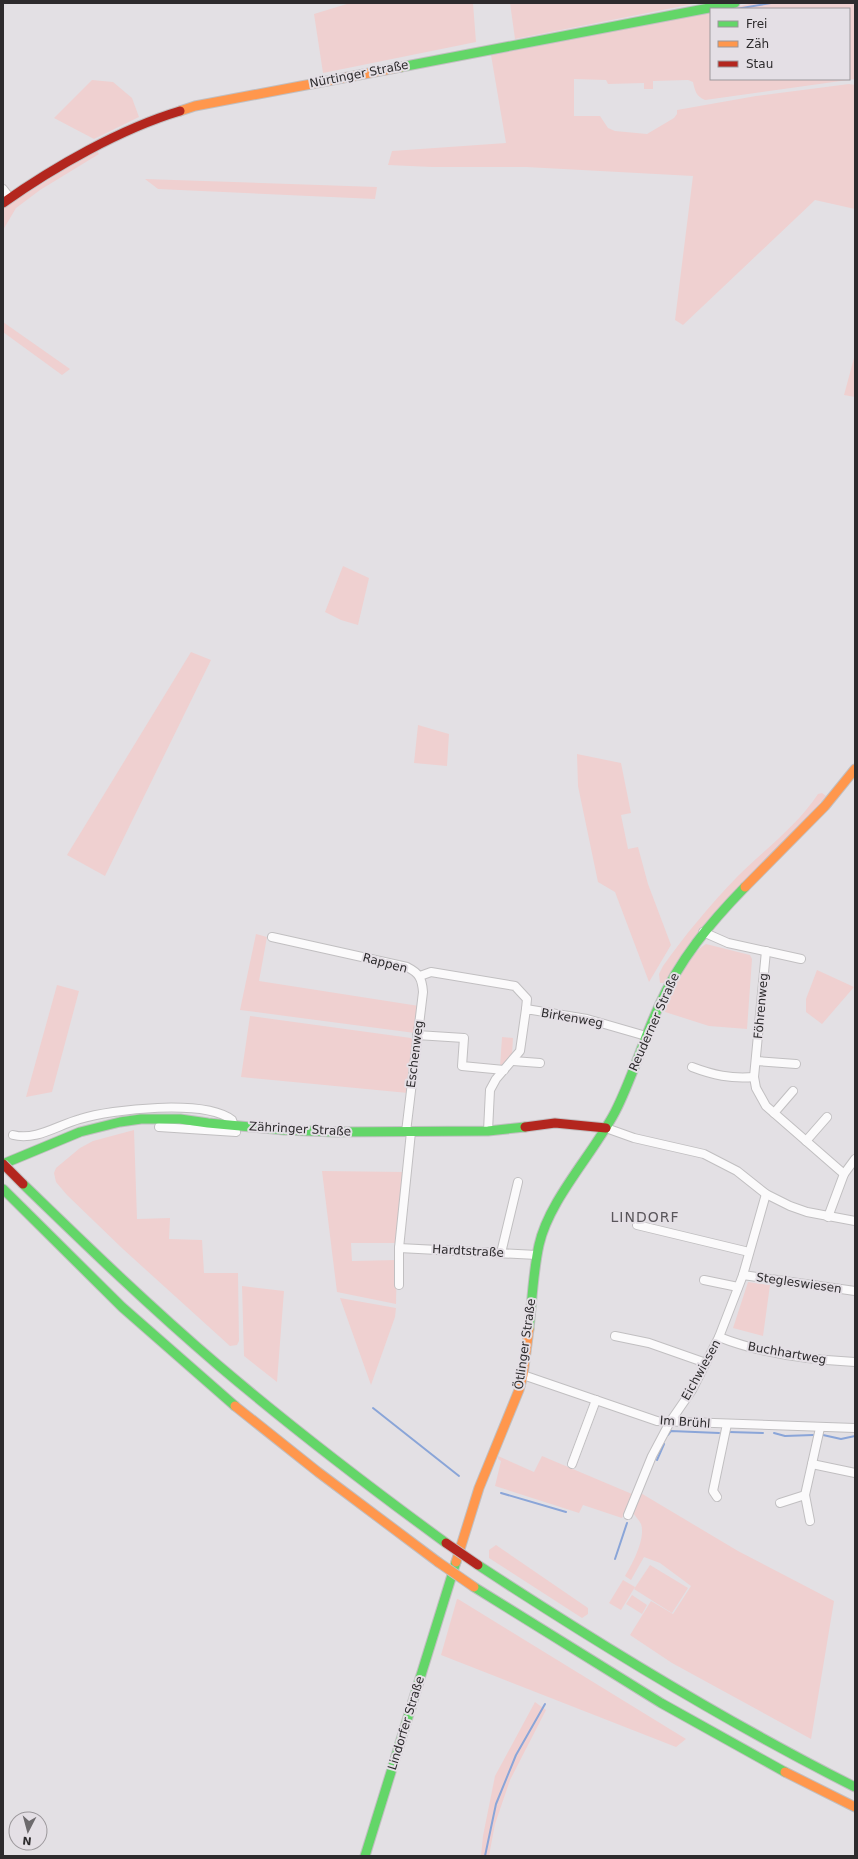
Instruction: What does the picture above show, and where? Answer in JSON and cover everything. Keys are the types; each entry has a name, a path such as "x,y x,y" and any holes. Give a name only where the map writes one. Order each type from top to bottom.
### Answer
{"main road":[{"name":"Nürtinger Straße","path":"7,201 120,133 145,122 195,106 735,3"},
{"name":"Reuderner Straße","path":"606,1128 615,1112 646,1036 679,966 703,932 729,903 825,806 855,769"},
{"name":"Zähringer Straße","path":"3,1164 52,1142 102,1125 134,1120 177,1118 234,1125 307,1131 488,1131 555,1123 606,1128"},
{"name":"Ötlinger Straße","path":"447,1589 487,1465 514,1405 523,1375 537,1255 548,1221 563,1194 606,1128"},
{"path":"3,1164 116,1274 233,1378 316,1446 446,1543 577,1630 683,1695 795,1757 855,1788"},
{"path":"4,1191 124,1308 186,1365 248,1418 438,1562 474,1587 570,1648 711,1732 855,1807"},
{"name":"Lindorfer Straße","path":"365,1856 447,1589"}],"street":[{"path":"3,189 7,201"},
{"path":"703,932 728,943 801,959"},
{"name":"Rappen","path":"272,937 407,967 415,971 420,976 431,972 515,986 527,999 526,1009"},
{"name":"Föhrenweg","path":"766,951 754,1077 756,1088 760,1098 774,1113 844,1174"},
{"name":"Eschenweg","path":"408,1132 422,992 420,976"},
{"name":"Birkenweg","path":"488,1131 490,1090 496,1079 520,1051 526,1009 587,1019 646,1036"},
{"path":"417,1035 464,1038 462,1066 504,1070"},
{"path":"756,1060 796,1064"},
{"path":"513,1061 540,1063"},
{"path":"692,1067 715,1075 738,1078 754,1077"},
{"path":"774,1113 793,1091"},
{"path":"13,1135 29,1137 90,1115 154,1107 219,1112 232,1120 236,1132 159,1127"},
{"path":"806,1141 827,1117"},
{"path":"606,1128 634,1138 704,1154 737,1171 766,1194 790,1206 807,1212 855,1221"},
{"path":"399,1285 399,1248 408,1132"},
{"path":"828,1216 844,1174 855,1160"},
{"path":"501,1253 518,1182"},
{"name":"Eichwiesen","path":"628,1515 649,1463 670,1422 692,1390 719,1337 743,1275 766,1194"},
{"path":"637,1225 749,1252"},
{"name":"Hardtstraße","path":"399,1248 537,1255"},
{"name":"Stegleswiesen","path":"743,1275 855,1291"},
{"path":"704,1280 738,1287"},
{"path":"615,1336 648,1343 706,1363"},
{"name":"Buchhartweg","path":"719,1337 765,1351 796,1357 826,1361 855,1362"},
{"name":"Im Brühl","path":"523,1375 657,1421 820,1428 855,1428"},
{"path":"572,1464 596,1400"},
{"path":"717,1497 713,1491 727,1424"},
{"path":"810,1521 805,1495 820,1428"},
{"path":"812,1464 855,1474"},
{"path":"780,1503 805,1495"}],"shaded area":[{"path":"350,3 473,3 476,42 323,73 314,14"},
{"path":"510,3 698,3 515,39"},
{"path":"754,3 855,3 855,79 850,80 850,8 729,8"},
{"path":"710,12 710,80 848,80 705,100 696,93 693,82 688,80 653,81 653,89 644,89 644,83 608,84 606,80 574,79 574,116 600,116 608,128 615,131 647,134 674,118 677,114 677,110 756,96 849,84 855,85 855,209 815,200 683,325 675,320 693,176 526,167 432,167 388,165 392,151 506,143 491,55"},
{"path":"92,80 113,82 132,98 139,117 94,139 54,118"},
{"path":"96,150 99,154 40,190 16,208 3,230 3,208"},
{"path":"145,179 377,187 375,199 158,189"},
{"path":"3,322 70,369 62,375 3,332"},
{"path":"855,358 855,397 844,395"},
{"path":"343,566 369,578 358,625 341,620 325,612"},
{"path":"191,652 211,660 105,876 67,855"},
{"path":"418,725 449,734 447,766 414,763"},
{"path":"577,754 621,763 631,813 621,815 628,849 638,847 648,884 671,945 649,982 615,892 598,882 578,786"},
{"path":"822,793 826,796 665,983 660,983 659,974 663,966 708,909 737,877 800,817 818,794"},
{"path":"256,934 267,937 259,981 419,1006 415,1033 240,1010"},
{"path":"706,944 750,955 752,959 747,1029 709,1026 662,1011 687,964 700,948"},
{"path":"817,970 854,987 822,1024 806,1012 806,999"},
{"path":"57,985 79,991 52,1092 26,1097"},
{"path":"250,1016 411,1038 414,1041 408,1093 241,1077"},
{"path":"502,1037 513,1038 512,1056 503,1067 500,1067"},
{"path":"134,1130 137,1219 170,1218 169,1239 202,1240 204,1273 238,1273 239,1341 237,1345 230,1346 123,1249 67,1195 56,1182 54,1173 56,1168 80,1148 93,1141"},
{"path":"322,1171 404,1172 398,1243 351,1243 352,1261 397,1260 396,1304 337,1292"},
{"path":"748,1282 770,1285 763,1336 733,1328"},
{"path":"242,1286 284,1291 277,1382 244,1356"},
{"path":"340,1298 396,1308 395,1317 371,1385"},
{"path":"498,1456 534,1472 542,1456 632,1494 622,1518 583,1505 579,1513 495,1486 501,1461 498,1459"},
{"path":"639,1492 738,1551 834,1601 811,1739 672,1663 630,1635 651,1601 673,1614 691,1586 660,1563 644,1557 631,1580 625,1576 638,1551 642,1537 641,1524 632,1511"},
{"path":"496,1545 588,1608 588,1614 582,1618 489,1558 489,1550"},
{"path":"650,1565 688,1588 672,1613 634,1589"},
{"path":"623,1580 635,1587 621,1610 609,1603"},
{"path":"632,1595 647,1605 642,1614 626,1604"},
{"path":"457,1599 686,1739 676,1747 441,1655"},
{"path":"535,1702 546,1710 510,1780 495,1824 489,1856 481,1856 483,1836 495,1776"}],"waterway":[{"path":"742,8 771,3"},
{"path":"373,1408 459,1476"},
{"path":"668,1435 671,1431 719,1433"},
{"path":"729,1432 763,1433"},
{"path":"774,1433 785,1436 813,1435"},
{"path":"823,1435 841,1439 855,1436"},
{"path":"657,1460 664,1444"},
{"path":"501,1493 566,1512"},
{"path":"615,1559 627,1523"},
{"path":"485,1856 496,1804 516,1755 545,1704"}],"traffic: fast":[{"path":"401,67 735,3"},
{"path":"529,1329 537,1255 544,1228 552,1211 572,1177 606,1128 615,1112 627,1086 653,1019 676,973 708,928 745,887"},
{"path":"3,1164 80,1132 120,1122 141,1119 180,1119 284,1130 334,1132 488,1131 525,1127"},
{"path":"23,1184 143,1299 218,1365 330,1456 446,1543"},
{"path":"3,1189 122,1307 235,1406"},
{"path":"365,1856 456,1562"},
{"path":"478,1565 616,1653 710,1709 855,1787"},
{"path":"474,1587 661,1703 785,1772"}],"traffic: slow":[{"path":"180,111 195,106 401,67"},
{"path":"745,887 825,806 855,769"},
{"path":"456,1562 479,1488 519,1390 523,1375 529,1329"},
{"path":"235,1406 318,1472 438,1562"},
{"path":"438,1562 474,1587"},
{"path":"785,1772 855,1807"}],"traffic: jam":[{"path":"3,203 23,189 88,150 134,128 180,111"},
{"path":"525,1127 555,1123 606,1128"},
{"path":"3,1164 23,1184"},
{"path":"446,1543 478,1565"}],"district":[{"name":"LINDORF","path":"645,1217"}]}
